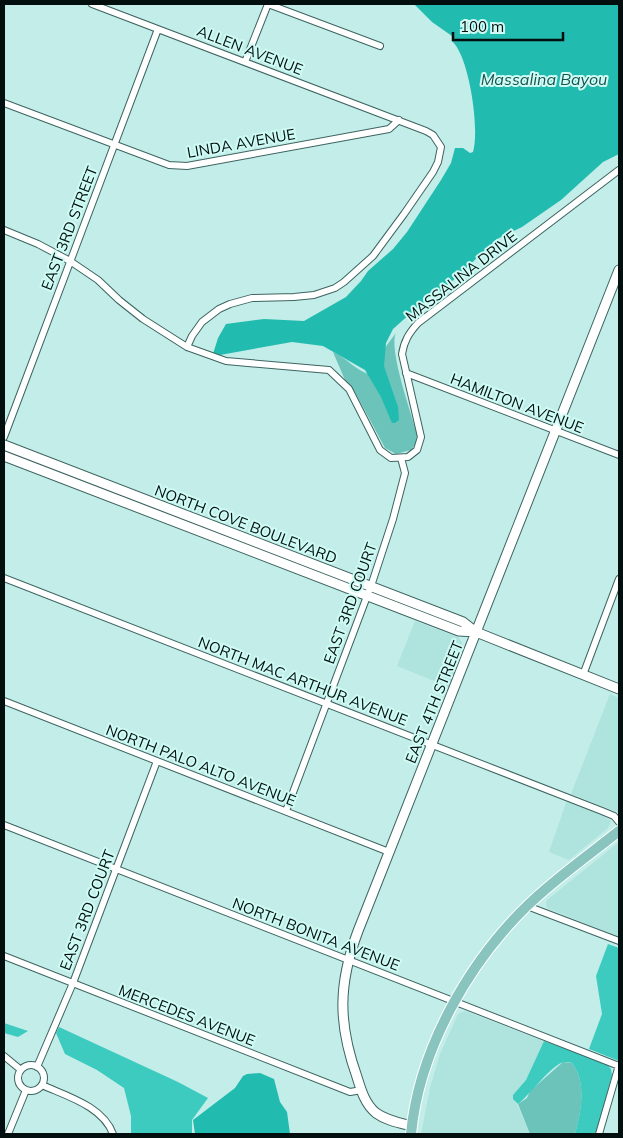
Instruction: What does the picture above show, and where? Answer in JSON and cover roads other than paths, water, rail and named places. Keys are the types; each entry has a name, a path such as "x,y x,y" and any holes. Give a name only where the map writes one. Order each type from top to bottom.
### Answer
{"main road":[{"path":"412,1130 427,1066 439,1035 455,1001 486,952 527,906 619,831"}],"street":[{"name":"ALLEN AVENUE","path":"92,4 399,120"},
{"path":"245,62 268,4 380,46"},
{"name":"EAST 3RD STREET","path":"4,437 158,29"},
{"name":"LINDA AVENUE","path":"4,103 169,164 187,166 389,129 399,120"},
{"path":"187,346 202,322 230,304 252,298 294,298 314,295 335,288 373,256 433,172 441,148 433,135 399,120"},
{"name":"MASSALINA DRIVE","path":"402,458 417,450 421,437 402,354 403,344 409,332 418,323 619,170"},
{"path":"4,230 38,244 70,261 98,280 119,300 143,318 187,346 226,361 329,370 349,389 380,450 391,458 402,458"},
{"name":"EAST 4TH STREET","path":"412,1130 379,1115 369,1106 362,1090 348,1050 343,1017 343,986 348,960 619,270"},
{"name":"HAMILTON AVENUE","path":"406,374 619,455"},
{"name":"NORTH COVE BOULEVARD","path":"4,445 368,596 459,631 476,632"},
{"name":"NORTH COVE BOULEVARD","path":"4,456 371,587 463,622 476,632 619,689"},
{"name":"EAST 3RD COURT","path":"286,811 371,587 393,519 405,473 402,458"},
{"name":"NORTH MAC ARTHUR AVENUE","path":"4,578 602,810 614,816 619,822"},
{"path":"583,674 619,579"},
{"name":"NORTH PALO ALTO AVENUE","path":"4,701 389,852"},
{"name":"EAST 3RD COURT","path":"37,1067 73,983 157,761"},
{"name":"NORTH BONITA AVENUE","path":"4,826 619,1066"},
{"path":"527,906 619,941"},
{"name":"MERCEDES AVENUE","path":"4,956 350,1092 362,1090"},
{"path":"4,1056 21,1070"},
{"path":"31,1065 37,1067 44,1076 42,1085 34,1091 26,1090 20,1085 18,1076 21,1070 31,1065"},
{"path":"599,1134 619,1066"},
{"path":"42,1085 86,1105 102,1118 112,1134"},
{"path":"8,1134 26,1090"}],"water":[{"name":"Massalina Bayou","path":"414,4 619,4 619,154 603,162 561,200 522,227 497,239 444,289 393,329 386,343 384,366 398,407 399,420 392,423 381,397 365,370 323,346 292,342 220,355 213,354 218,338 226,324 264,319 304,321 346,297 368,271 393,249 407,232 451,163 455,148 463,148 470,153 473,152 475,141 474,111 472,94 463,61 452,41 452,36 432,22"},
{"path":"260,1073 274,1079 280,1102 287,1112 290,1134 195,1134 193,1120 235,1088 243,1076"}]}
